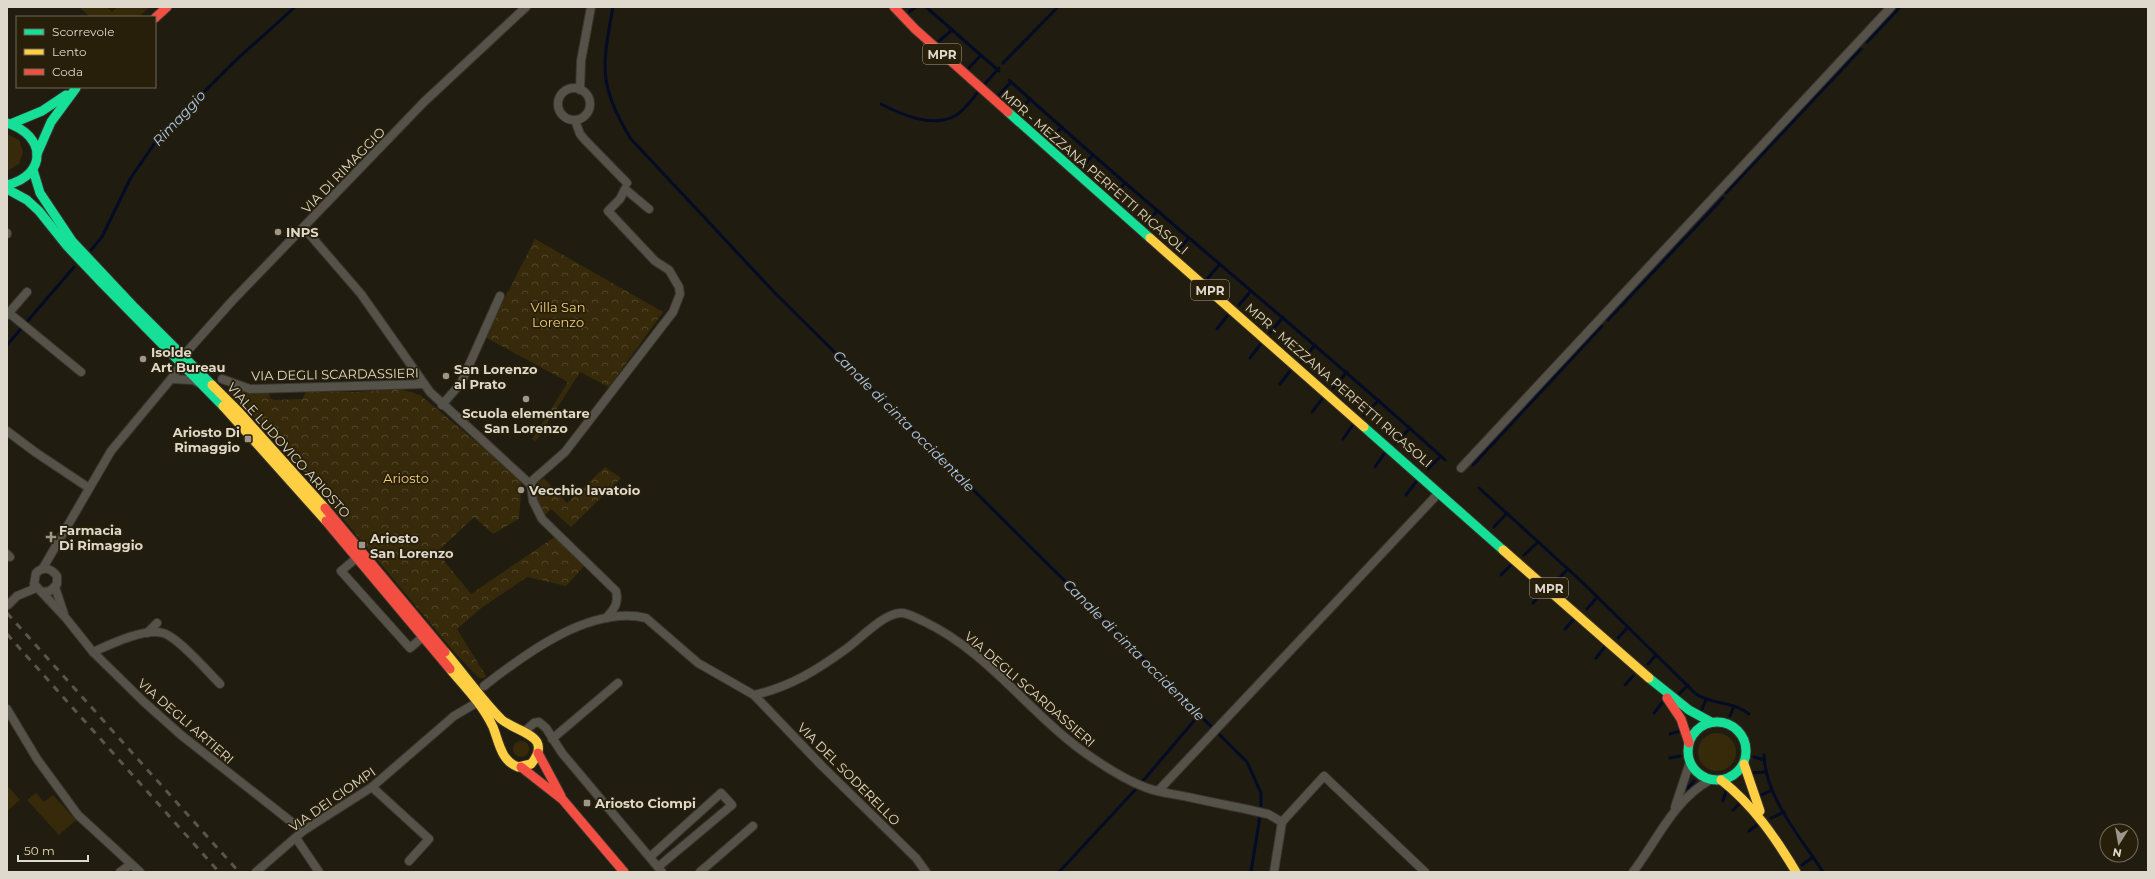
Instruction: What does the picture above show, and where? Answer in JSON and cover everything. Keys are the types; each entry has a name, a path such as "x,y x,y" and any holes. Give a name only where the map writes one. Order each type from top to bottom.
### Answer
{"street":[{"path":"156,17 167,7"},
{"name":"VIA DI RIMAGGIO","path":"39,590 34,576 47,569 53,553 111,451 171,379 182,359 424,102 526,7"},
{"path":"580,90 581,61 591,7"},
{"name":"MPR - MEZZANA PERFETTI RICASOLI","path":"894,7 915,29 970,79 1453,503 1660,687 1689,710 1711,722"},
{"path":"1461,468 1891,7"},
{"path":"10,123 53,105 75,88"},
{"path":"7,185 23,180 33,170 37,155 51,122 75,88"},
{"path":"570,89 580,90 588,97 589,107 584,116 575,120 570,120 561,114 558,104 561,94 570,89"},
{"path":"575,120 576,126 585,140 627,183"},
{"path":"10,123 26,130 32,138 37,155"},
{"name":"VIALE LUDOVICO ARIOSTO","path":"33,170 40,192 70,244"},
{"name":"VIALE LUDOVICO ARIOSTO","path":"7,189 27,200 39,211 103,279 182,359 261,435 325,507 373,566 481,688 501,719 511,727 535,738 538,753 563,800"},
{"path":"606,618 616,606 618,598 616,591 542,519 533,501 531,485 533,480 565,452 673,312 679,300 679,287 669,270 655,261 608,211 620,199 625,189 649,209"},
{"path":"304,228 361,294 424,384"},
{"path":"27,292 8,314 20,321 81,372"},
{"path":"442,405 461,383 500,296"},
{"name":"VIALE LUDOVICO ARIOSTO","path":"182,359 208,390 298,488 478,702 492,725 503,750 504,756 510,763 521,767 563,800 624,872"},
{"path":"171,379 193,380 208,390"},
{"name":"VIA DEGLI SCARDASSIERI","path":"222,379 250,389 424,384 442,405 481,438 531,485"},
{"path":"7,431 35,452 89,488"},
{"path":"1158,791 1434,498"},
{"name":"VIALE LUDOVICO ARIOSTO","path":"356,558 359,556 373,566"},
{"path":"356,558 341,571 410,648 424,636"},
{"name":"VIA DI RIMAGGIO","path":"47,569 57,580 55,587"},
{"path":"8,605 17,596 39,590 50,591 55,587"},
{"name":"VIA DEGLI ARTIERI","path":"55,587 65,617"},
{"name":"VIA DEGLI ARTIERI","path":"39,590 65,617 93,652 180,735 303,832"},
{"name":"VIA DEGLI SCARDASSIERI","path":"754,695 794,683 845,650 885,619 893,614 902,612 939,629 979,657 1014,688 1036,712 1093,759 1127,779 1158,791 1268,814 1282,822"},
{"path":"481,688 511,665 555,637 606,618 635,616 646,618 698,662 754,695"},
{"path":"147,633 158,623"},
{"path":"93,652 114,642 147,633 165,633 175,639 220,684"},
{"path":"552,739 618,683"},
{"name":"MPR - MEZZANA PERFETTI RICASOLI","path":"1660,687 1681,719 1689,743"},
{"name":"VIA DEL SODERELLO","path":"754,695 822,766 916,858 926,872"},
{"name":"VIA DEI CIOMPI","path":"256,872 303,832 372,787 454,716 478,702"},
{"path":"7,709 37,759 78,815 140,872"},
{"path":"503,750 509,736 523,732 528,727 539,722 546,728 562,753 660,870 732,805 721,793 650,857"},
{"path":"1633,872 1673,811 1693,790 1710,780 1721,780 1732,777 1744,764 1747,755 1746,744 1739,731 1726,723 1711,722 1697,730 1689,743 1688,755 1690,762 1695,770 1710,780"},
{"path":"521,767 531,764 538,753"},
{"path":"1673,811 1690,762"},
{"path":"1744,764 1764,820"},
{"path":"1274,872 1282,822 1324,776 1425,872"},
{"path":"1721,780 1743,797 1764,820 1796,872"},
{"path":"372,787 427,836 429,841 409,862"},
{"path":"700,872 753,826"},
{"path":"296,838 320,872"},
{"path":"120,872 131,864"}],"green space":[{"path":"79,7 107,7 112,12 117,7 149,7 140,16 89,16"},
{"path":"7,134 19,140 23,152 19,164 7,171"},
{"name":"Villa San Lorenzo","path":"535,239 663,312 609,387 580,372 536,441 532,439 568,382 485,337"},
{"name":"Ariosto","path":"231,386 269,392 270,398 274,400 302,399 307,391 355,392 400,389 420,395 522,480 519,519 493,534 474,517 437,552 471,594 556,536 585,565 566,586 527,577 480,609 457,629 486,676 484,678 479,678 455,653 294,460 269,432 227,391"},
{"path":"605,467 621,478 571,527 551,509 543,517 536,509 534,486 544,478 567,503"},
{"path":"1717,733 1730,739 1736,752 1730,765 1717,771 1704,765 1698,752 1704,739"},
{"path":"521,741 528,746 529,749 524,756 521,757 514,752 513,749 518,742"},
{"path":"7,785 20,800 7,811"},
{"path":"36,793 44,802 53,795 76,820 59,835 27,800"}],"waterway":[{"name":"Rimaggio","path":"91,250 102,237 130,179 159,137 235,61 295,7"},
{"name":"Canale di cinta occidentale","path":"613,7 605,61 606,75 608,89 613,104 631,139 775,293 1247,762 1261,793 1261,807"},
{"path":"909,12 916,7"},
{"path":"926,7 999,71"},
{"path":"1003,63 1058,7"},
{"path":"1867,42 1900,7"},
{"path":"939,41 952,30"},
{"path":"1726,193 1861,49"},
{"path":"969,68 981,55"},
{"path":"982,87 999,68"},
{"path":"1009,80 1117,176 1337,364 1445,460"},
{"path":"999,95 1011,82"},
{"path":"881,104 917,119 937,121 958,114 979,91"},
{"path":"1019,112 1030,99"},
{"path":"1050,140 1062,127"},
{"path":"1082,167 1093,155"},
{"path":"1114,195 1125,183"},
{"path":"1608,320 1723,198"},
{"path":"1147,223 1157,211"},
{"path":"1177,251 1189,238"},
{"path":"1208,278 1220,264"},
{"name":"Rimaggio","path":"7,345 74,267"},
{"path":"1239,305 1251,291"},
{"path":"1217,329 1227,316"},
{"path":"1270,333 1283,317"},
{"path":"1473,465 1602,326"},
{"path":"1250,358 1260,345"},
{"path":"1302,361 1315,345"},
{"path":"1280,384 1290,371"},
{"path":"1333,388 1347,372"},
{"path":"1312,412 1322,399"},
{"path":"1364,415 1379,400"},
{"path":"1343,439 1352,426"},
{"path":"1396,443 1410,428"},
{"path":"1375,467 1384,454"},
{"path":"1428,469 1441,456"},
{"path":"1406,495 1416,482"},
{"path":"1479,488 1581,581 1696,694 1709,700 1736,707 1749,714"},
{"path":"1494,527 1507,513"},
{"path":"1524,555 1538,542"},
{"path":"1501,575 1510,566"},
{"path":"1555,582 1568,569"},
{"path":"1533,603 1541,593"},
{"path":"1587,609 1597,597"},
{"path":"1565,629 1573,620"},
{"path":"1618,638 1628,627"},
{"path":"1596,658 1604,648"},
{"path":"1648,664 1656,655"},
{"path":"1625,685 1633,676"},
{"path":"1679,694 1688,685"},
{"path":"1701,711 1706,700"},
{"path":"1654,713 1662,703"},
{"path":"1730,716 1734,706"},
{"path":"1142,782 1199,715"},
{"path":"1670,734 1680,731"},
{"path":"1764,755 1766,771 1777,802 1823,872"},
{"path":"1670,758 1680,756"},
{"path":"1754,757 1764,760"},
{"path":"1751,773 1766,772"},
{"path":"1688,788 1694,781"},
{"path":"1059,872 1136,789"},
{"path":"1759,796 1772,790"},
{"path":"1723,801 1726,791"},
{"path":"1733,810 1740,803"},
{"path":"1771,818 1784,812"},
{"name":"Canale di cinta occidentale","path":"1251,872 1260,816"},
{"path":"1749,831 1757,825"},
{"path":"1802,865 1813,857"}],"railway":[{"path":"7,613 239,872"},
{"path":"7,634 219,872"}],"traffic: fast":[{"path":"37,154 51,122 76,88"},
{"path":"13,123 42,111 66,95"},
{"path":"1008,112 1150,238"},
{"path":"7,123 20,129 29,136 35,145 37,155 35,164 30,173 20,180 7,185"},
{"path":"33,170 40,193 72,241 135,308 212,385"},
{"path":"7,189 27,200 39,211 67,246 223,406"},
{"path":"1364,427 1503,550"},
{"path":"1649,678 1689,710 1711,722"},
{"path":"1711,722 1723,722 1738,730 1746,745 1746,751 1746,757 1738,772 1723,780 1711,780 1696,772 1688,757 1688,745 1696,730 1711,722"}],"traffic: slow":[{"path":"1150,238 1364,427"},
{"path":"212,385 240,413 325,508"},
{"path":"223,406 326,521"},
{"path":"1503,550 1649,678"},
{"path":"445,652 486,703 501,719 530,735 537,742 538,751 531,764 518,767 512,764 504,756 489,719 473,696 450,669"},
{"path":"1744,764 1760,811"},
{"path":"1721,780 1733,790 1763,822 1796,872"}],"traffic: jam":[{"path":"156,17 167,7"},
{"path":"894,7 915,29 1008,112"},
{"path":"325,508 445,652"},
{"path":"326,521 450,669"},
{"path":"1667,698 1681,719 1689,743"},
{"path":"538,753 561,796"},
{"path":"521,767 563,800 624,872"}],"place":[{"name":"INPS","path":"278,232"},
{"name":"Isolde Art Bureau","path":"143,359"},
{"name":"San Lorenzo al Prato","path":"446,376"},
{"name":"Scuola elementare San Lorenzo","path":"526,399"},
{"name":"Ariosto Di Rimaggio","path":"248,439"},
{"name":"Vecchio lavatoio","path":"521,490"},
{"name":"Farmacia Di Rimaggio","path":"51,537"},
{"name":"Ariosto San Lorenzo","path":"362,545"},
{"name":"Ariosto Ciompi","path":"587,803"}]}
